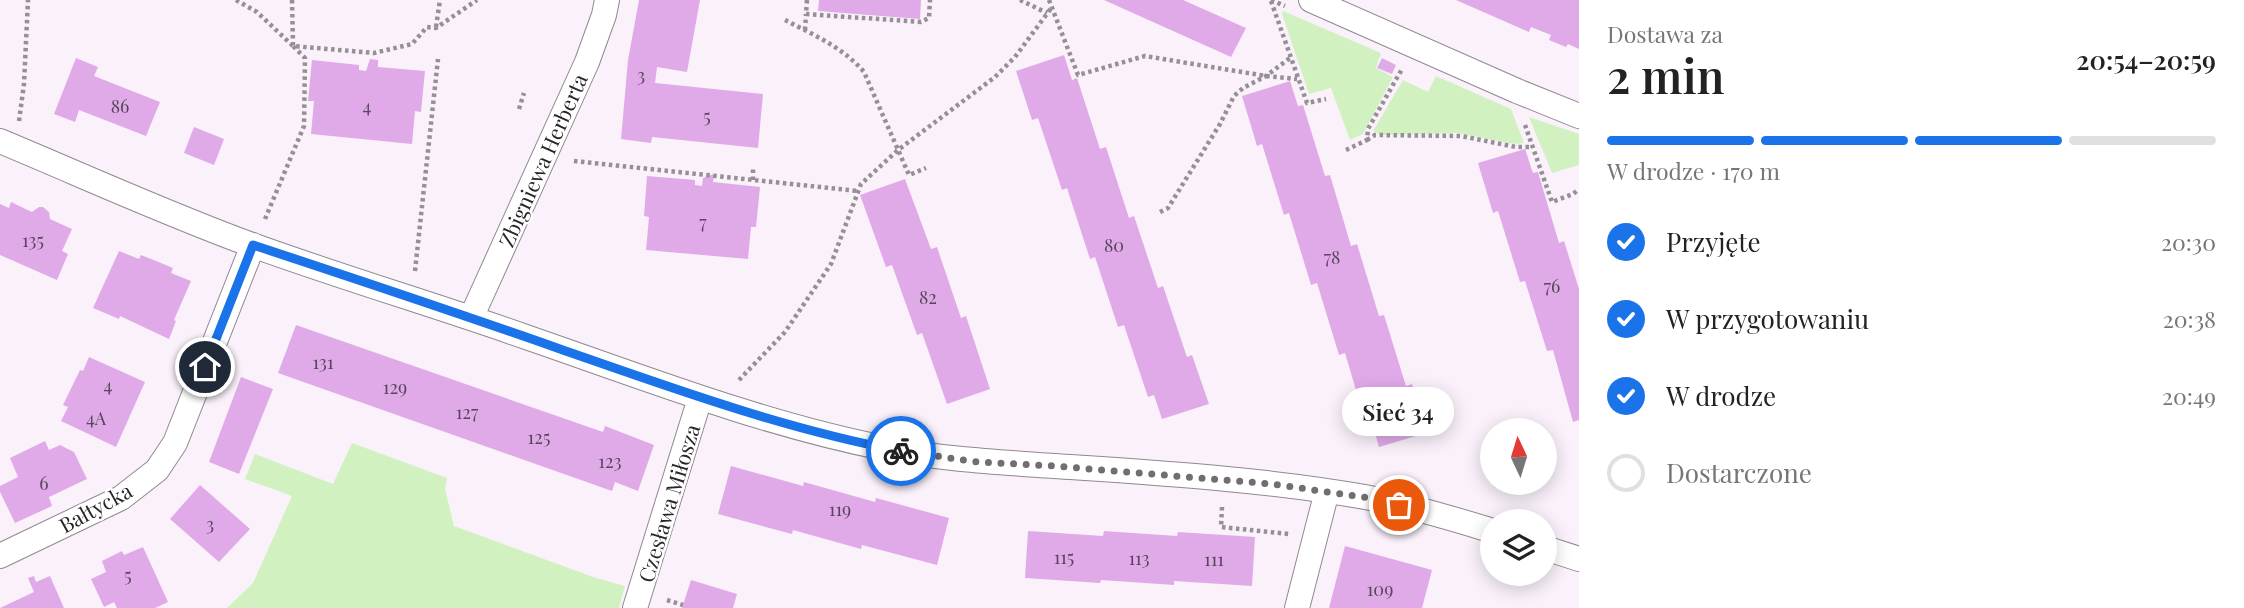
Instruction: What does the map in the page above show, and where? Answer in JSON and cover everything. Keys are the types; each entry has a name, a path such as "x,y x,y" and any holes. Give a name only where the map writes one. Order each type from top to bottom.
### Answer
{"street":[{"name":"Zbigniewa Herberta","path":"471,318 587,62 607,0"},
{"path":"1311,0 1517,92 1579,116"},
{"path":"0,141 253,245 701,398 836,437 918,454 978,462 1272,484 1328,491 1389,503 1480,528"},
{"name":"Bałtycka","path":"0,556 121,498 157,470 176,443 253,245"},
{"name":"Czesława Miłosza","path":"635,608 701,398"},
{"path":"1297,608 1328,491"},
{"path":"1557,552 1579,558"}],"path":[{"path":"21,116 28,0"},
{"path":"236,0 257,12 304,58 304,127 266,216"},
{"path":"292,0 293,46"},
{"path":"436,28 440,0"},
{"path":"293,46 374,53 412,44 427,27 436,28 477,0"},
{"path":"805,30 807,0"},
{"path":"806,14 921,22 929,18 930,0"},
{"path":"1020,0 1047,13"},
{"path":"1049,0 1078,75 1145,56 1297,79"},
{"path":"1271,0 1307,103 1326,99"},
{"path":"734,386 785,332 831,264 861,184 898,150 995,76 1015,57 1052,6"},
{"path":"785,20 855,61 864,72 909,175 926,168"},
{"path":"1367,140 1368,130 1415,45"},
{"path":"1160,212 1168,208 1220,124 1234,96 1290,58"},
{"path":"415,278 438,59"},
{"path":"519,109 524,93"},
{"path":"1524,120 1552,202 1579,189"},
{"path":"1346,150 1375,135 1461,136 1516,147 1532,147"},
{"path":"576,161 858,191"},
{"path":"753,166 753,180"},
{"path":"1222,508 1221,527 1294,534"}],"green space":[{"path":"1283,11 1381,53 1376,68 1393,77 1363,134 1350,140 1331,88 1309,94"},
{"path":"1436,76 1511,109 1524,143 1514,144 1457,133 1382,135 1373,131 1403,80 1428,92"},
{"path":"1529,117 1579,134 1579,165 1552,173"},
{"path":"352,443 447,478 445,489 454,526 593,577 625,586 619,608 227,608 253,583 292,496 245,479 255,454 333,484"}],"building":[{"path":"639,0 700,0 687,72 657,67 655,83 763,94 758,148 652,137 651,143 621,139 628,60"},
{"path":"819,0 921,0 920,19 818,11"},
{"path":"1104,0 1183,0 1246,28 1231,57"},
{"path":"1456,0 1579,0 1579,49 1568,44 1566,47 1549,40 1551,35 1531,27 1529,32"},
{"path":"1064,55 1072,80 1077,78 1100,149 1106,147 1129,218 1134,216 1158,288 1163,286 1187,357 1192,355 1209,404 1162,419 1154,395 1148,397 1124,325 1118,327 1095,257 1090,259 1067,188 1062,190 1038,118 1032,120 1016,71"},
{"path":"76,58 98,67 94,76 160,102 146,136 79,110 75,122 54,114"},
{"path":"1382,58 1396,65 1392,74 1377,68"},
{"path":"370,59 378,60 378,67 425,71 421,112 415,111 412,144 311,134 314,101 308,101 312,60 359,65 359,70 366,71"},
{"path":"1290,81 1298,106 1303,105 1325,176 1330,175 1351,246 1357,244 1379,316 1384,315 1406,386 1412,384 1426,433 1379,447 1372,423 1366,424 1345,353 1339,355 1317,283 1311,285 1289,213 1284,215 1262,144 1257,146 1242,96"},
{"path":"194,127 224,139 214,165 184,153"},
{"path":"1525,149 1533,173 1538,172 1559,243 1564,241 1579,289 1579,420 1573,422 1553,350 1547,351 1525,281 1520,282 1498,211 1493,213 1478,163"},
{"path":"714,174 713,182 760,187 756,227 751,227 748,259 646,250 649,217 644,216 647,176 695,180 695,185 702,186 703,178"},
{"path":"905,179 931,249 937,247 961,318 966,316 990,389 947,404 922,333 917,335 892,265 886,267 860,195"},
{"path":"11,202 32,212 43,207 49,212 50,219 72,229 62,251 68,254 57,280 0,255 0,204 9,208"},
{"path":"119,251 139,259 141,255 173,268 171,273 191,281 169,339 120,316 119,319 93,308"},
{"path":"296,325 603,432 605,426 654,445 638,491 615,482 612,491 278,373"},
{"path":"89,357 145,382 116,447 61,421 68,407 63,405"},
{"path":"241,377 273,389 239,474 209,462"},
{"path":"45,441 49,450 60,445 74,452 87,479 49,497 52,506 15,523 0,492 0,486 18,477 10,458"},
{"path":"731,466 803,486 804,482 875,502 876,498 949,518 937,565 862,545 861,549 793,530 792,534 718,514"},
{"path":"200,485 250,529 219,562 170,519"},
{"path":"1028,531 1103,536 1104,531 1255,537 1252,586 1174,581 1174,585 1101,580 1100,583 1025,578"},
{"path":"1345,546 1432,570 1422,608 1329,608"},
{"path":"143,547 168,602 155,608 117,608 114,602 104,607 91,579 106,572 102,561 122,551 124,555"},
{"path":"34,576 36,582 50,576 64,608 0,608 34,592 28,578"},
{"path":"691,580 737,594 733,608 682,608"}],"way so far":[{"path":"901,451 978,462 1272,484 1328,491 1399,505"}],"place":[{"name":"Sieć 34","path":"1399,505"}],"route":[{"path":"205,367 253,245 701,398 836,437 901,451"}]}
